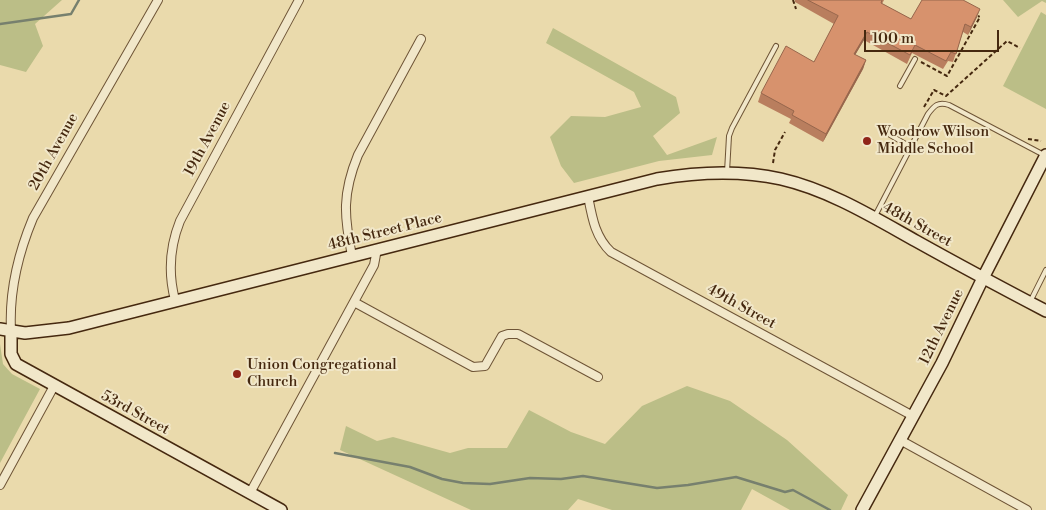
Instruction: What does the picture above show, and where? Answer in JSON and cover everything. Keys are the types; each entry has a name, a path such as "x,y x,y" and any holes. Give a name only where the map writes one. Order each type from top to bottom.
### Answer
{"street":[{"name":"20th Avenue","path":"5,330 21,249 33,218 158,0"},
{"name":"19th Avenue","path":"176,300 172,286 172,253 173,242 180,220 299,0"},
{"path":"352,256 346,225 345,200 353,167 421,39"},
{"name":"12th Avenue","path":"862,510 955,336 982,278 1046,155"},
{"name":"48th Street Place","path":"5,330 25,333 69,328 657,179 683,174 726,172 769,177"},
{"name":"48th Street","path":"769,177 824,193 1046,311"},
{"name":"49th Street","path":"588,196 596,232 604,246 611,252 913,416"},
{"path":"250,493 374,265 377,250"},
{"path":"354,302 473,367 485,366 502,336 518,334 598,377"},
{"name":"53rd Street","path":"5,330 11,354 16,364 281,510"},
{"path":"0,486 54,386"},
{"path":"900,440 1027,510"}],"lane":[{"path":"726,172 729,136 732,128 776,46"},
{"path":"900,86 914,58"},
{"path":"874,218 935,105 944,103 1046,155"},
{"path":"890,135 911,147"},
{"path":"1029,302 1046,270"}],"path":[{"path":"793,0 796,9"},
{"path":"914,58 947,76 980,17 972,13"},
{"path":"921,113 934,90 946,96 1007,42 1020,48"},
{"path":"773,162 775,150 785,132"}],"green space":[{"path":"0,0 62,0 35,24 43,46 26,72 0,65"},
{"path":"1003,0 1046,0 1046,3 1042,1 1018,17"},
{"path":"1041,12 1046,15 1046,109 1003,86"},
{"path":"553,28 676,97 680,113 653,136 667,155 717,137 712,155 659,161 574,183 561,166 550,137 571,116 605,117 641,107 634,92 546,43"},
{"path":"0,344 3,364 12,374 40,389 0,463"},
{"path":"687,386 730,401 787,440 848,495 841,510 790,510 752,489 741,510 612,510 578,499 568,510 471,510 340,450 346,426 377,441 393,437 450,453 468,448 507,448 529,410 571,432 605,444 642,406"}],"building":[{"path":"808,0 882,0 881,3 911,19 922,0 963,0 980,9 971,27 965,24 956,54 951,52 946,61 915,45 910,55 867,32 854,54 866,60 826,134 792,115 794,111 761,93 786,46 814,62 838,16"}],"waterway":[{"path":"0,24 71,14 79,0"},
{"path":"335,453 410,467 442,479 463,483 490,484 530,478 561,479 583,476 657,488 736,477 785,492 793,490 830,510"}],"place":[{"name":"Woodrow Wilson Middle School","path":"867,141"},
{"name":"Union Congregational Church","path":"237,374"}]}
